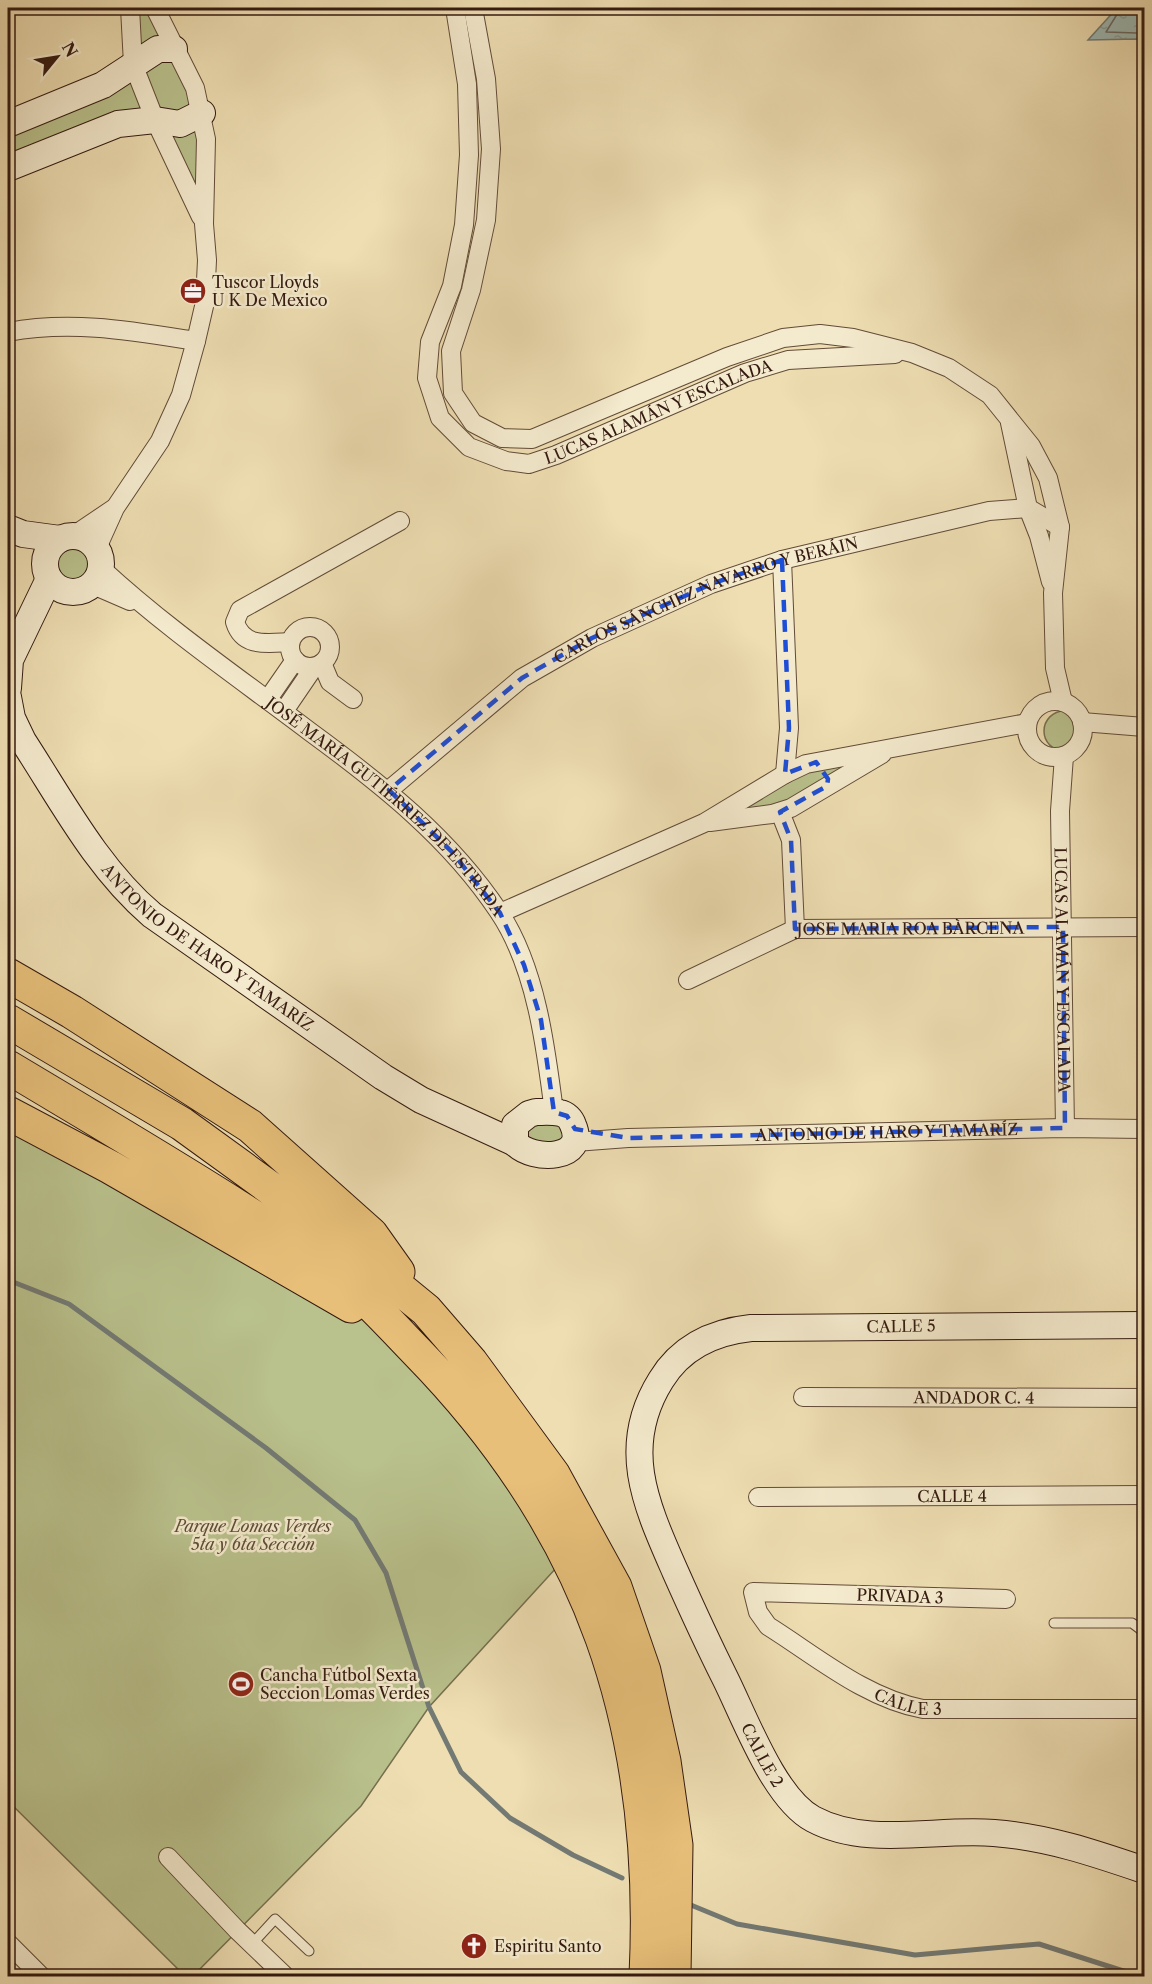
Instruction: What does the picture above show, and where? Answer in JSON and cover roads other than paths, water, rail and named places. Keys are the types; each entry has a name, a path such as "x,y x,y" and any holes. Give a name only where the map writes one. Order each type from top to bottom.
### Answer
{"highway":[{"path":"8,975 72,1012 250,1126 371,1234 426,1310 471,1362 553,1474 615,1587 644,1671 664,1761 676,1845 674,1977"},
{"path":"8,1021 182,1124 328,1230 426,1310"},
{"path":"8,1067 154,1154 292,1242 331,1270 366,1299 447,1383 490,1434 532,1494 568,1555 587,1595 616,1678 636,1770 647,1851 646,1977"},
{"path":"8,1113 110,1167 400,1335"}],"street":[{"path":"129,8 133,64 155,120 204,224"},
{"path":"16,531 54,577 84,591 97,567 115,508 160,441 181,395 196,341 205,302 206,139 195,88 155,8"},
{"name":"LUCAS ALAMÁN Y ESCALADA","path":"455,8 467,84 469,155 465,214 452,286 430,342 427,378 440,418 469,447 506,461 529,464 556,455 745,373 777,363 788,360 912,353"},
{"name":"LUCAS ALAMÁN Y ESCALADA","path":"473,8 486,79 491,149 486,220 471,290 451,351 453,393 473,423 502,438 532,439 727,357 783,338 820,334 853,338 912,353 949,368 990,395 1031,446 1048,478 1060,527 1053,593 1055,668 1063,702"},
{"path":"8,124 103,85 158,49 174,49"},
{"path":"8,168 118,124 155,120 180,124 202,113"},
{"path":"8,332 61,325 96,326 196,341"},
{"name":"LUCAS ALAMÁN Y ESCALADA","path":"1009,418 1028,508 1045,555 1053,593"},
{"path":"8,688 10,660 54,577 51,547 115,508"},
{"path":"1028,508 1060,527"},
{"name":"CARLOS SÁNCHEZ NAVARRO Y BERÁIN","path":"388,790 522,678 572,649 680,597 782,560 989,511 1028,508"},
{"path":"284,711 318,665 328,656 330,647 328,637 321,630 312,627 303,628 290,642 251,643 239,634 235,622 240,610 400,521"},
{"path":"16,531 86,539 97,567"},
{"path":"782,560 789,728 785,774"},
{"name":"JOSÉ MARÍA GUTIÉRREZ DE ESTRADA","path":"97,567 143,606 388,790 452,852 500,913 524,965 541,1020 548,1062 530,1123"},
{"path":"290,642 295,660 304,666 318,665"},
{"path":"268,699 295,660"},
{"path":"318,665 330,682 352,699"},
{"name":"LUCAS ALAMÁN Y ESCALADA","path":"1044,703 1055,668"},
{"name":"ANTONIO DE HARO Y TAMARÍZ","path":"8,697 12,718 23,741 106,870 127,894 152,915 383,1077 421,1100 483,1128 530,1123"},
{"path":"1080,743 1083,731 1082,722 1077,711 1063,702 1044,703 1030,714 1027,730 1041,754 1057,757 1080,743 1136,727"},
{"path":"1082,722 1136,727"},
{"path":"789,728 811,763 826,772 826,786"},
{"path":"500,913 704,823 785,774 811,763 897,746 988,732 1027,730"},
{"path":"704,823 776,813 804,801 897,746"},
{"name":"LUCAS ALAMÁN Y ESCALADA","path":"1057,757 1060,811 1065,1128"},
{"path":"764,787 761,802 765,810 776,813 791,840"},
{"path":"795,929 791,840 804,801"},
{"name":"JOSE MARIA ROA BÀRCENA","path":"688,980 795,929 1144,927"},
{"path":"567,1116 575,1135 563,1152 545,1155 523,1150 530,1123 567,1116"},
{"name":"ANTONIO DE HARO Y TAMARÍZ","path":"575,1135 628,1138 1065,1128 1144,1129"},
{"name":"CALLE 5","path":"669,1366 702,1340 726,1331 750,1328 1144,1325"},
{"name":"CALLE 2","path":"669,1366 645,1408 638,1448 640,1479 650,1515 707,1643 772,1774 789,1800 811,1818 838,1830 860,1834 991,1833 1039,1837 1144,1870"},
{"name":"ANDADOR C. 4","path":"803,1397 1144,1398"},
{"name":"CALLE 4","path":"758,1497 1144,1495"},
{"name":"CALLE 3","path":"794,1592 753,1592 758,1612 768,1626 878,1696 899,1704 922,1708 1144,1709"},
{"name":"PRIVADA 3","path":"794,1592 1006,1599"},
{"path":"168,1857 285,1977"},
{"path":"8,1943 41,1977"}],"lane":[{"path":"1054,1623 1132,1623 1144,1632"},
{"path":"252,1944 275,1919 309,1951"}],"water":[{"path":"1117,8 1144,8 1144,49 1137,39 1088,40"}],"waterway":[{"path":"8,1280 69,1304 266,1448 355,1520 386,1573 429,1707 461,1772 510,1818 573,1855 622,1878"},
{"path":"686,1903 737,1924 915,1955 1039,1944 1139,1976"}],"place":[{"name":"Tuscor Lloyds U K De Mexico","path":"193,291"},
{"name":"Cancha Fútbol Sexta Seccion Lomas Verdes","path":"241,1684"},
{"name":"Espiritu Santo","path":"474,1946"}],"park label":[{"name":"Parque Lomas Verdes 5ta y 6ta Sección","path":"253,1535"}]}
